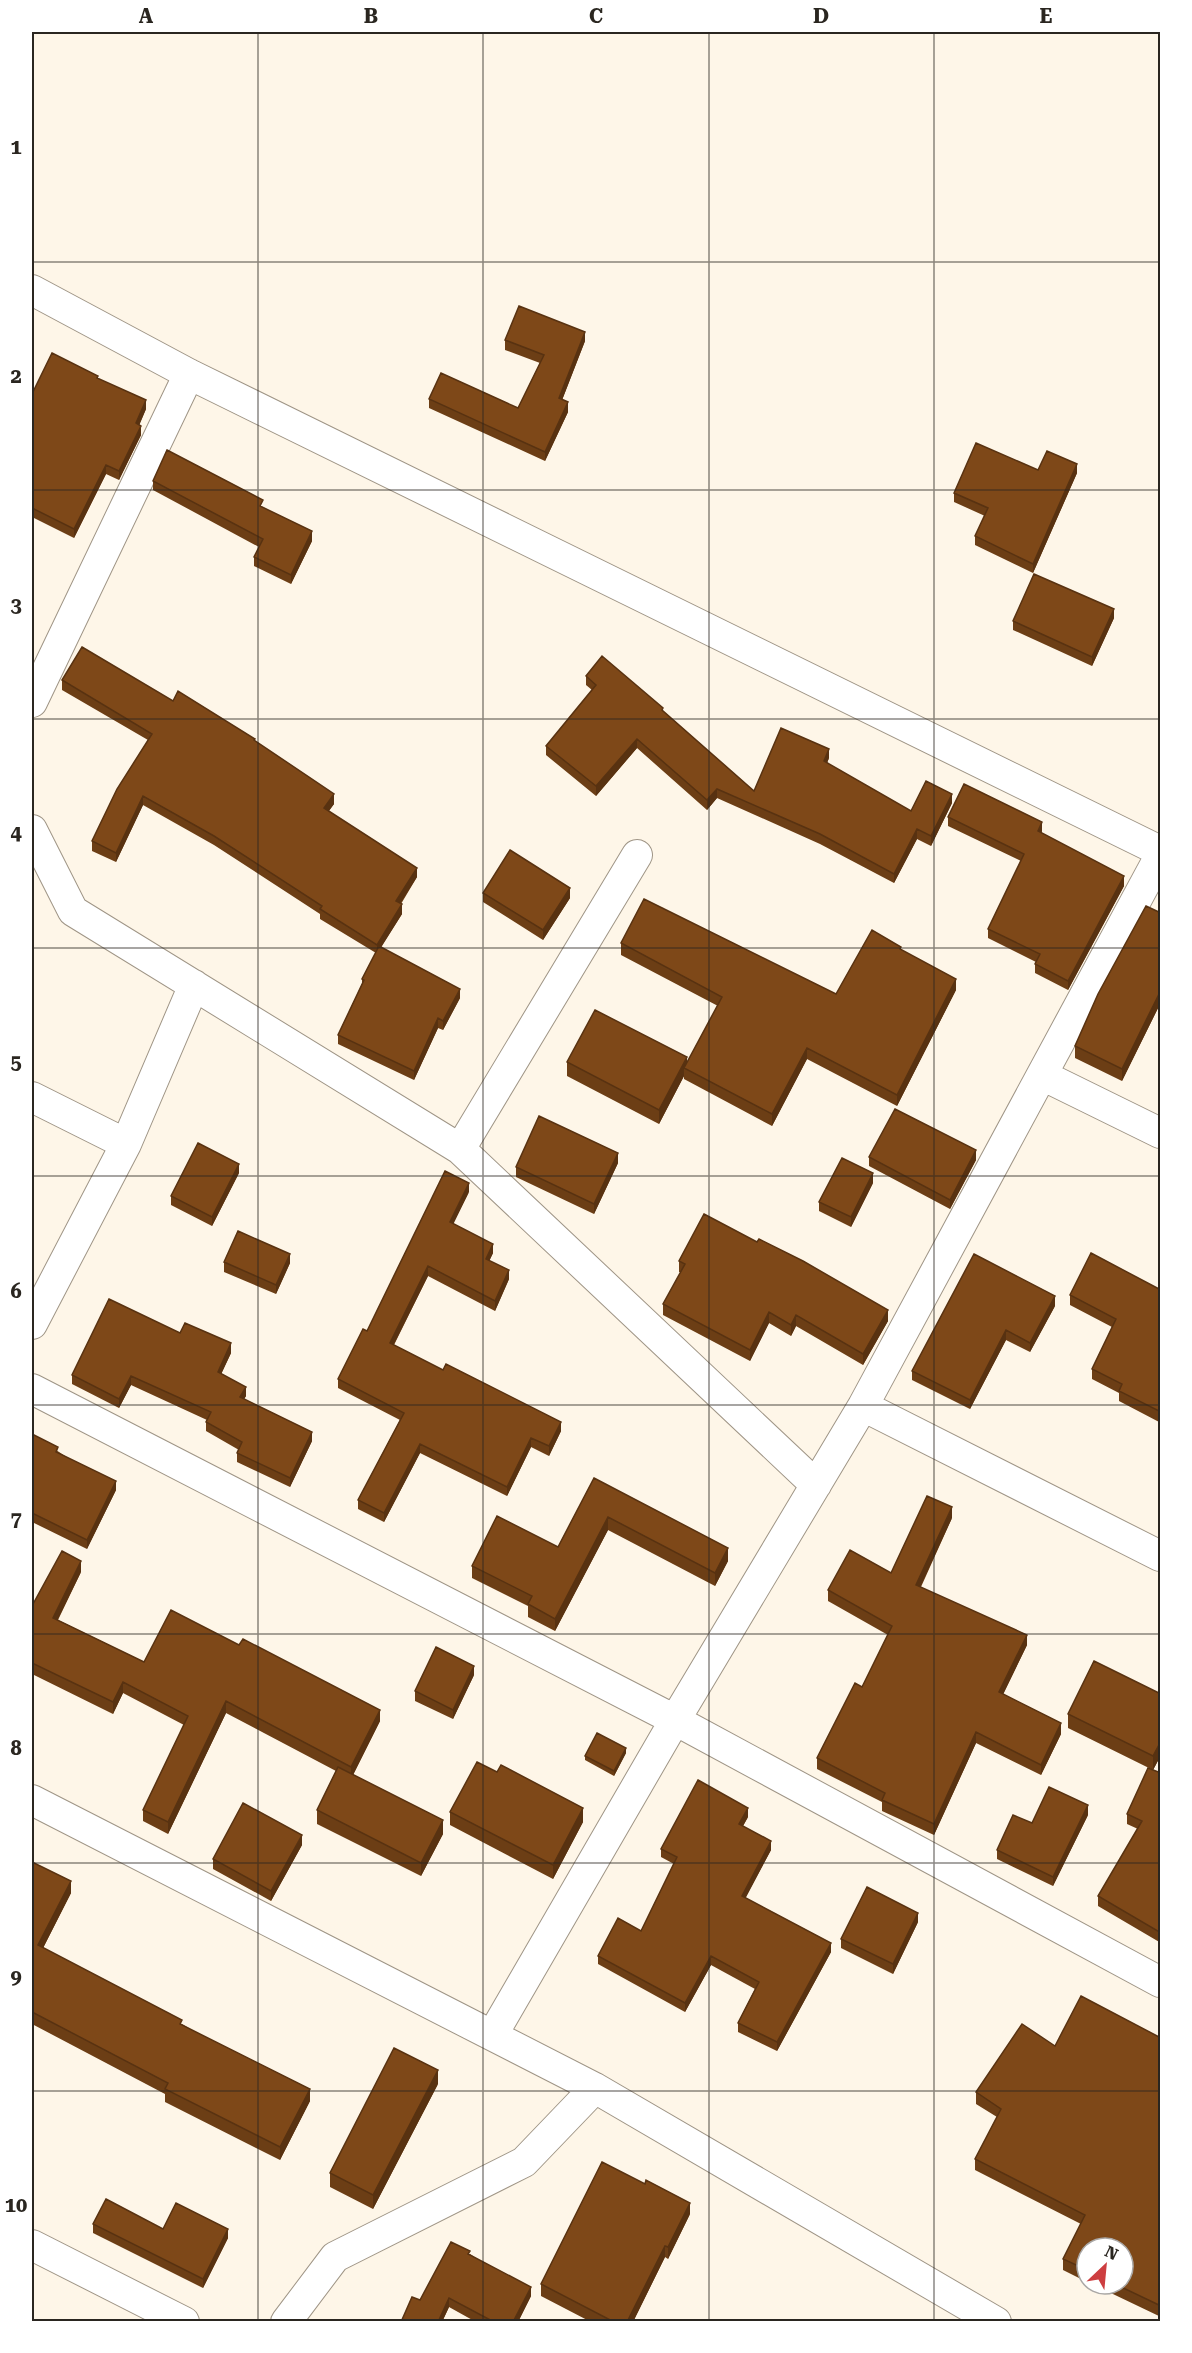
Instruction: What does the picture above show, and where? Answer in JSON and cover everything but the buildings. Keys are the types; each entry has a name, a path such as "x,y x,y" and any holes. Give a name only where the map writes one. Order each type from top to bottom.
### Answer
{"street":[{"path":"32,290 189,374 1161,851"},
{"path":"32,702 189,374"},
{"path":"32,830 73,912 460,1149 816,1485"},
{"path":"460,1149 637,855"},
{"path":"493,2034 675,1720 863,1406 1161,855"},
{"path":"32,1324 126,1144 194,985"},
{"path":"1042,1075 1161,1133"},
{"path":"32,1096 126,1144"},
{"path":"32,1389 675,1720 1161,1982"},
{"path":"863,1406 1161,1556"},
{"path":"32,1800 595,2088 996,2322"},
{"path":"286,2322 335,2257 524,2162 595,2088"},
{"path":"32,2245 184,2322"}]}
